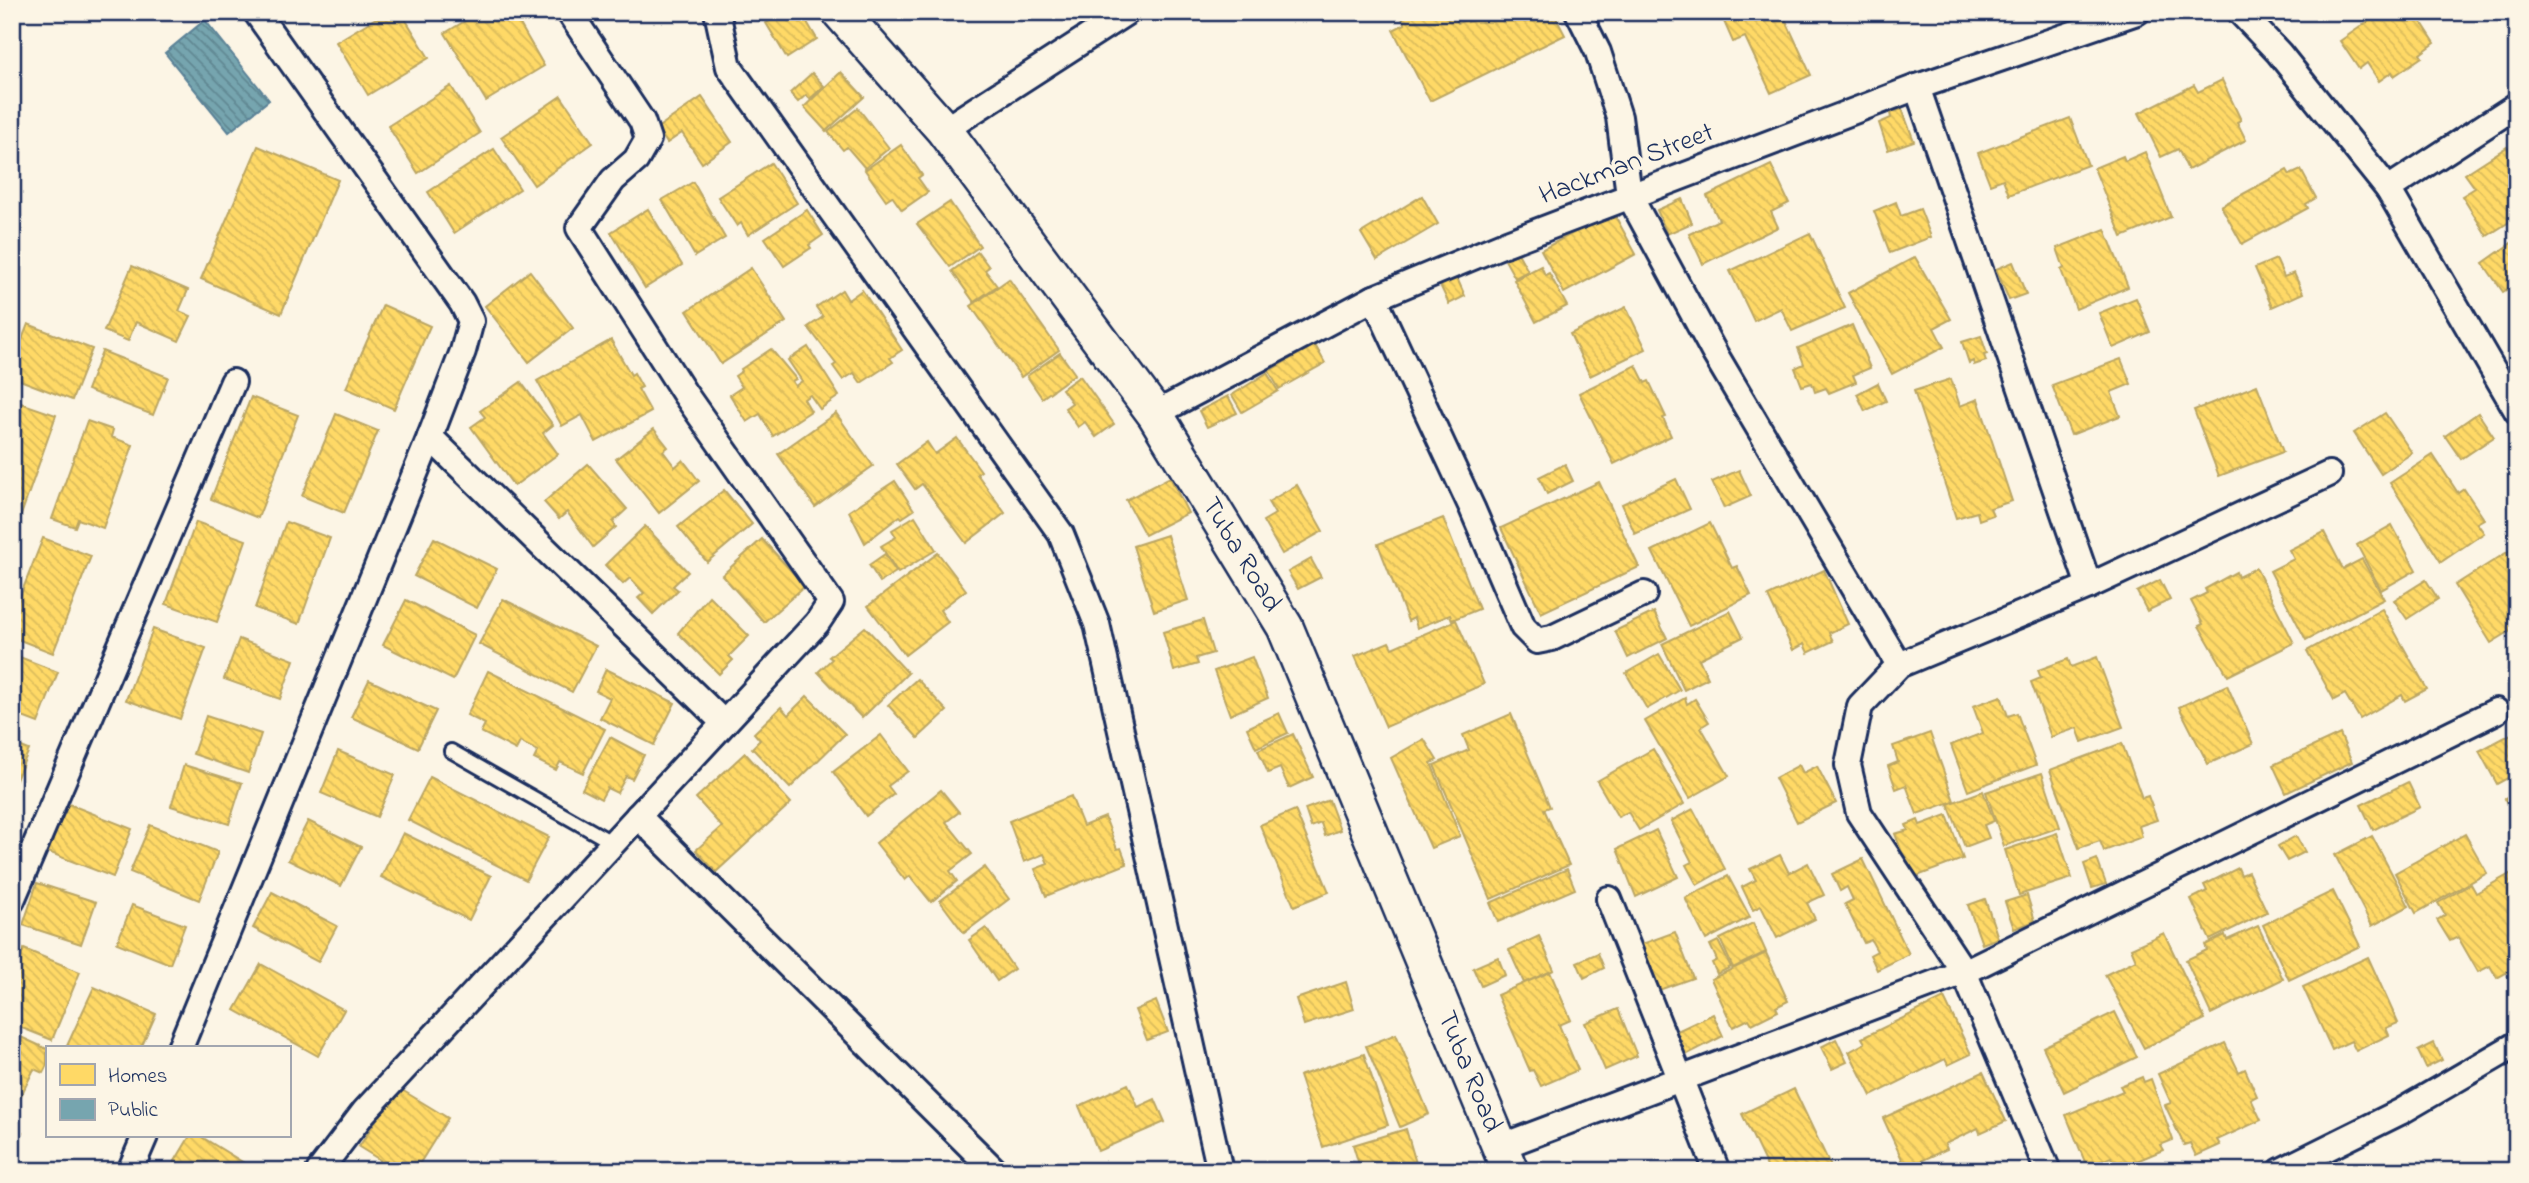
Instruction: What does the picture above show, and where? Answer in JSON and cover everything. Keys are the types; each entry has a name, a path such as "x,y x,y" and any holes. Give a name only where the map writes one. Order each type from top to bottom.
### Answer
{"street":[{"path":"181,1046 430,437 463,351 471,321 462,303 256,12"},
{"path":"319,1171 364,1112 817,623 831,602 685,394 579,228 613,180 636,160 648,139 642,121 569,12"},
{"path":"717,12 729,66 1061,534 1097,624 1220,1171"},
{"name":"Tuba Road","path":"840,12 944,130 1156,414 1285,626 1505,1159"},
{"path":"944,130 1127,12"},
{"path":"1578,12 1598,52 1619,117 1629,195 1715,354 1899,665"},
{"name":"Hackman Street","path":"1156,414 1374,298 1629,195 1917,87 2102,18 2137,12"},
{"path":"2239,12 2279,53 2388,189 2517,411"},
{"path":"1917,87 2089,586"},
{"path":"2388,189 2517,105"},
{"path":"1374,298 1472,508 1522,627 1537,640 1552,638 1644,594"},
{"path":"12,900 233,382"},
{"path":"430,437 724,723"},
{"path":"2048,1171 1964,972 1859,813 1848,765 1860,706 1899,665 2089,586 2329,474"},
{"path":"1505,1159 1679,1079 1964,972 2496,710"},
{"path":"638,816 995,1171"},
{"path":"1609,899 1717,1171"},
{"path":"2281,1171 2400,1112 2517,1044"},
{"path":"130,1171 144,1138"}],"lane":[{"path":"451,751 613,843"}],"building: Homes":[{"path":"386,12 401,12 429,58 368,95 336,42"},
{"path":"480,12 513,12 544,66 486,101 445,33"},
{"path":"784,12 801,12 817,39 787,58 766,23"},
{"path":"1399,12 1452,12 1458,23 1467,19 1468,22 1487,12 1553,12 1565,35 1430,101 1393,30 1405,24"},
{"path":"1733,12 1782,12 1811,75 1771,93 1745,37 1733,42 1722,17"},
{"path":"2382,12 2415,12 2435,43 2420,54 2422,57 2394,76 2392,72 2379,81 2367,63 2359,69 2340,41"},
{"path":"841,72 864,97 826,131 804,107"},
{"path":"812,73 824,86 810,99 806,95 798,102 790,93"},
{"path":"2222,80 2241,120 2237,122 2246,140 2188,170 2178,149 2161,157 2139,113 2194,85 2198,92"},
{"path":"451,86 480,133 418,173 388,126"},
{"path":"561,96 593,143 534,185 501,137"},
{"path":"702,97 732,142 702,163 682,133 667,143 657,128"},
{"path":"858,108 889,148 865,168 847,147 843,150 828,132"},
{"path":"1902,109 1914,141 1888,150 1879,123 1891,118 1890,113"},
{"path":"2070,118 2088,165 2009,195 2003,179 1990,184 1978,153"},
{"path":"901,145 922,175 918,178 928,192 902,210 892,196 886,200 865,170"},
{"path":"258,146 338,180 281,314 201,279"},
{"path":"2507,147 2517,163 2517,223 2514,219 2487,236 2462,196 2475,188 2465,174"},
{"path":"494,149 520,189 454,233 428,192"},
{"path":"2145,152 2171,217 2122,237 2094,168 2123,156 2125,161"},
{"path":"771,163 797,203 748,235 741,223 737,226 718,197"},
{"path":"1771,165 1789,203 1771,212 1778,227 1703,264 1689,234 1719,220 1707,196"},
{"path":"2287,170 2290,175 2301,170 2316,198 2306,204 2308,208 2242,244 2221,206"},
{"path":"693,182 725,238 695,256 662,200"},
{"path":"1422,196 1438,224 1377,260 1361,233"},
{"path":"1682,199 1692,223 1667,234 1657,210"},
{"path":"950,202 980,246 950,267 917,224"},
{"path":"1896,202 1901,216 1920,209 1931,237 1890,253 1874,211"},
{"path":"648,209 682,265 645,288 611,232"},
{"path":"807,210 823,235 809,245 811,248 784,266 765,238"},
{"path":"1613,212 1636,254 1564,293 1541,250"},
{"path":"2105,229 2128,287 2076,309 2061,270 2064,268 2057,248"},
{"path":"1810,233 1845,308 1792,331 1781,308 1754,321 1730,271"},
{"path":"2517,239 2517,283 2503,292 2483,263"},
{"path":"978,252 989,267 985,270 997,286 974,302 952,271"},
{"path":"1518,253 1528,271 1515,278 1505,260"},
{"path":"1915,257 1951,319 1934,328 1944,347 1892,374 1848,293"},
{"path":"2276,259 2284,277 2294,273 2303,293 2272,307 2255,268"},
{"path":"2013,262 2026,294 2009,300 1996,269"},
{"path":"132,266 188,290 179,311 191,316 179,341 136,322 128,341 104,331"},
{"path":"1541,266 1545,275 1549,273 1567,306 1536,322 1514,280"},
{"path":"751,268 786,322 721,364 687,311"},
{"path":"530,271 573,328 529,362 485,306"},
{"path":"1457,278 1465,296 1449,304 1440,285"},
{"path":"1009,279 1059,350 1021,377 971,306"},
{"path":"842,290 848,300 862,290 902,350 890,358 893,362 861,383 854,373 843,380 833,366 836,364 808,327 823,317 816,307"},
{"path":"2136,298 2150,332 2113,348 2099,313"},
{"path":"383,305 430,326 394,409 346,388"},
{"path":"1626,307 1646,349 1590,376 1570,334"},
{"path":"28,324 92,349 72,400 12,377 12,365"},
{"path":"1852,325 1870,368 1853,375 1856,382 1829,393 1826,388 1815,392 1812,383 1802,386 1795,368 1804,364 1798,348"},
{"path":"1981,336 1987,354 1984,355 1986,361 1974,365 1973,361 1969,363 1962,342"},
{"path":"611,340 631,375 634,373 642,387 638,389 651,412 596,442 582,415 562,426 537,381"},
{"path":"1315,345 1325,363 1279,389 1269,371"},
{"path":"808,347 839,396 820,409 810,395 804,399 811,411 773,436 760,414 747,422 730,395 742,387 735,376 771,349 796,379 792,381 795,386 802,381 788,360"},
{"path":"102,351 168,377 153,415 87,390"},
{"path":"1060,353 1075,374 1042,398 1027,376"},
{"path":"2121,359 2131,384 2111,392 2120,416 2071,435 2052,385"},
{"path":"1636,365 1645,383 1649,381 1666,417 1663,418 1671,436 1614,464 1579,393"},
{"path":"1267,373 1278,391 1242,412 1232,395"},
{"path":"1080,376 1114,424 1096,437 1085,422 1078,427 1065,408 1072,403 1062,389"},
{"path":"1951,379 1960,406 1978,399 2012,501 1990,508 1993,515 1979,520 1977,512 1956,518 1914,391"},
{"path":"521,382 553,425 543,433 558,454 514,486 471,427 485,417 480,411"},
{"path":"1878,383 1886,401 1865,411 1857,394"},
{"path":"2257,385 2283,452 2219,476 2194,410"},
{"path":"1228,396 1237,413 1207,427 1199,411"},
{"path":"251,397 298,415 258,518 211,499"},
{"path":"12,400 56,415 20,518 12,516"},
{"path":"836,413 873,466 815,507 778,454"},
{"path":"2385,413 2412,453 2381,474 2354,433"},
{"path":"2478,413 2494,437 2461,459 2445,436"},
{"path":"336,414 378,431 344,513 302,496"},
{"path":"87,421 113,430 111,437 133,445 103,528 78,519 75,527 52,519"},
{"path":"654,429 668,447 663,451 675,467 683,460 699,481 659,513 616,459"},
{"path":"957,438 981,471 977,474 1005,513 966,543 922,484 915,489 897,464 927,442 935,454"},
{"path":"2433,455 2458,493 2464,489 2484,519 2477,523 2484,533 2441,562 2390,483"},
{"path":"588,464 627,509 613,522 616,527 593,547 567,512 559,519 544,502"},
{"path":"1565,464 1573,481 1547,494 1539,477"},
{"path":"1739,470 1751,496 1724,508 1712,482"},
{"path":"1170,477 1188,513 1145,535 1126,500"},
{"path":"1676,479 1690,509 1635,534 1622,504"},
{"path":"895,481 914,510 902,518 900,516 865,543 849,511"},
{"path":"1599,482 1639,567 1541,613 1501,528"},
{"path":"1297,485 1323,531 1282,554 1263,521 1275,514 1268,502"},
{"path":"724,490 752,524 707,562 678,527"},
{"path":"915,516 936,550 898,573 881,546 896,537 892,530"},
{"path":"1443,518 1479,609 1452,620 1450,615 1417,628 1414,618 1408,621 1378,544"},
{"path":"196,522 246,540 217,622 166,604"},
{"path":"286,522 330,538 299,624 255,608"},
{"path":"1710,523 1732,568 1737,566 1751,595 1689,626 1652,551"},
{"path":"2392,525 2416,570 2381,590 2357,545"},
{"path":"645,526 688,572 673,586 678,590 653,614 638,598 644,593 630,578 623,584 605,565"},
{"path":"2324,532 2343,569 2362,559 2384,599 2306,640 2270,571 2294,559 2289,550"},
{"path":"1167,535 1188,600 1154,611 1133,546"},
{"path":"43,538 91,556 53,653 12,637 12,617"},
{"path":"434,538 497,569 477,608 414,576"},
{"path":"762,539 805,586 764,622 722,575"},
{"path":"2512,549 2517,556 2517,627 2491,643 2455,585"},
{"path":"938,553 966,590 940,610 948,622 905,655 868,606"},
{"path":"885,554 896,572 880,582 869,565"},
{"path":"1311,559 1321,577 1298,589 1288,572"},
{"path":"2256,568 2294,643 2228,676 2199,626 2203,624 2191,601 2207,593 2205,589 2236,572 2238,577"},
{"path":"1824,570 1848,624 1829,633 1833,641 1808,653 1804,644 1793,650 1768,596"},
{"path":"2160,580 2170,600 2147,611 2137,592"},
{"path":"2426,580 2438,599 2407,619 2394,600"},
{"path":"709,596 749,636 729,656 733,660 719,674 678,633"},
{"path":"503,599 596,646 572,692 479,644"},
{"path":"406,600 475,635 453,680 383,645"},
{"path":"2382,609 2427,689 2405,701 2402,695 2360,719 2345,694 2334,700 2307,651"},
{"path":"1730,611 1743,637 1699,659 1708,678 1684,690 1662,644"},
{"path":"1654,612 1667,638 1628,658 1615,631"},
{"path":"1203,620 1213,653 1196,658 1198,664 1174,671 1163,632"},
{"path":"1456,620 1484,684 1386,727 1355,656 1389,642 1392,648"},
{"path":"865,627 908,673 862,718 818,672 832,659 829,657"},
{"path":"153,629 206,648 180,719 126,700"},
{"path":"239,639 294,660 280,699 224,679"},
{"path":"12,654 58,672 38,723 12,713"},
{"path":"1659,654 1680,690 1647,709 1626,673"},
{"path":"1252,657 1268,698 1230,715 1214,671"},
{"path":"2097,657 2123,727 2082,742 2077,728 2051,737 2031,682 2041,678 2038,670 2068,659 2071,667"},
{"path":"606,669 675,703 654,745 600,718 610,698 596,691"},
{"path":"488,671 605,729 583,773 560,762 556,770 534,759 538,751 520,742 516,750 481,732 485,724 467,715"},
{"path":"917,679 947,711 918,738 888,705"},
{"path":"369,680 436,711 418,748 351,717"},
{"path":"2227,685 2253,744 2208,764 2179,707"},
{"path":"807,696 845,734 790,788 752,748 760,740 754,733 781,707 788,715"},
{"path":"2001,696 2008,716 2017,713 2036,765 1968,791 1951,745 1983,733 1973,706"},
{"path":"1685,698 1687,704 1695,699 1709,722 1701,727 1729,776 1690,798 1645,721"},
{"path":"1279,713 1288,733 1256,748 1247,728"},
{"path":"1511,714 1550,807 1544,809 1569,865 1491,899 1434,765 1469,750 1463,735"},
{"path":"206,716 261,734 248,773 193,754"},
{"path":"1930,733 1954,801 1917,814 1906,785 1896,789 1888,766 1898,762 1893,746"},
{"path":"1293,734 1313,777 1289,788 1280,768 1268,773 1258,750"},
{"path":"2340,734 2352,762 2286,793 2273,765"},
{"path":"2511,734 2517,745 2517,773 2497,784 2479,751"},
{"path":"881,735 908,771 888,786 894,794 866,816 833,772"},
{"path":"610,737 644,755 632,779 626,776 617,793 607,788 601,799 582,789"},
{"path":"1424,739 1437,760 1431,763 1460,836 1431,848 1391,758"},
{"path":"12,743 29,750 12,789"},
{"path":"2122,743 2142,798 2148,796 2157,820 2139,826 2142,837 2104,851 2100,841 2079,848 2050,770"},
{"path":"1653,749 1684,804 1639,830 1628,812 1618,817 1597,781"},
{"path":"338,751 395,775 377,817 321,793"},
{"path":"745,753 791,803 716,872 696,850 722,827 696,798"},
{"path":"184,765 242,783 229,824 171,806"},
{"path":"1799,765 1803,773 1817,766 1836,803 1797,822 1775,778"},
{"path":"2042,773 2060,827 2004,846 1986,792"},
{"path":"430,777 549,837 526,880 408,820"},
{"path":"2408,782 2420,807 2373,830 2361,805"},
{"path":"941,790 959,812 946,822 972,854 950,871 957,881 931,902 910,876 905,880 876,843"},
{"path":"1983,791 1994,821 1984,825 1989,838 1965,847 1948,804"},
{"path":"2517,793 2517,819 2505,799"},
{"path":"1071,796 1083,826 1105,817 1117,849 1121,848 1127,864 1046,896 1035,869 1048,864 1044,854 1024,862 1009,821"},
{"path":"1329,800 1340,830 1325,836 1321,823 1311,827 1305,809"},
{"path":"66,803 132,829 113,877 48,852"},
{"path":"1693,809 1725,869 1697,885 1686,865 1692,862 1671,821"},
{"path":"1295,810 1329,892 1294,906 1260,825"},
{"path":"1947,815 1963,859 1912,878 1895,834 1908,830 1906,825 1918,820 1920,825"},
{"path":"308,821 361,847 341,886 288,860"},
{"path":"150,825 218,852 199,900 130,872"},
{"path":"1656,830 1678,877 1636,897 1617,849"},
{"path":"403,833 491,876 469,920 381,877"},
{"path":"2057,833 2072,878 2019,895 2005,850"},
{"path":"2465,834 2487,873 2416,913 2395,873"},
{"path":"2296,836 2305,852 2287,861 2278,846"},
{"path":"2372,836 2409,906 2372,926 2335,855"},
{"path":"1780,855 1789,873 1808,863 1824,895 1807,903 1815,919 1777,938 1761,906 1753,910 1742,887 1756,880 1750,869"},
{"path":"1863,859 1909,954 1877,970 1870,955 1877,951 1871,940 1864,943 1845,904 1853,900 1847,887 1840,891 1832,874"},
{"path":"2097,859 2106,884 2092,888 2084,864"},
{"path":"985,867 1009,899 964,933 940,901"},
{"path":"2238,868 2241,875 2248,872 2267,912 2210,940 2191,899 2207,891 2204,885"},
{"path":"1567,869 1575,889 1498,922 1490,903"},
{"path":"2517,870 2517,967 2497,978 2490,966 2478,972 2458,937 2450,941 2437,920 2445,915 2438,903 2471,884 2476,893"},
{"path":"1728,876 1750,917 1706,940 1685,898"},
{"path":"37,883 96,902 81,944 23,925"},
{"path":"2333,891 2360,946 2289,980 2263,925"},
{"path":"272,892 337,926 318,962 253,928"},
{"path":"2027,895 2035,921 2014,929 2005,902"},
{"path":"1985,899 1998,938 1982,944 1968,905"},
{"path":"132,905 185,925 170,964 117,943"},
{"path":"1753,923 1766,952 1733,968 1720,939"},
{"path":"2258,926 2283,979 2211,1014 2186,960 2207,950 2205,945 2225,935 2227,940"},
{"path":"986,928 1014,969 997,981 969,940"},
{"path":"1675,932 1693,978 1659,990 1642,944"},
{"path":"2164,933 2205,1019 2144,1048 2105,975 2136,960 2131,948"},
{"path":"1539,936 1554,970 1524,983 1509,950"},
{"path":"1718,941 1731,967 1717,974 1712,963 1717,960 1710,945"},
{"path":"24,949 80,972 52,1040 12,1024 12,978"},
{"path":"1598,953 1604,968 1584,978 1577,962"},
{"path":"1766,953 1788,1001 1776,1007 1778,1011 1752,1024 1749,1019 1733,1027 1711,979"},
{"path":"1498,957 1505,975 1481,986 1473,968"},
{"path":"2368,957 2398,1023 2386,1028 2389,1035 2356,1051 2351,1041 2332,1050 2303,987"},
{"path":"261,964 344,1010 318,1056 235,1010"},
{"path":"1550,972 1571,1020 1559,1025 1578,1070 1541,1086 1533,1070 1530,1071 1497,995"},
{"path":"1346,982 1354,1009 1304,1025 1296,999"},
{"path":"94,987 156,1014 142,1046 67,1046"},
{"path":"1944,998 1971,1054 1948,1065 1945,1059 1871,1096 1849,1052 1865,1043 1862,1038"},
{"path":"1156,1001 1168,1032 1147,1040 1135,1010"},
{"path":"1618,1009 1637,1056 1605,1070 1585,1023"},
{"path":"2115,1012 2137,1057 2064,1092 2043,1047"},
{"path":"1713,1014 1723,1036 1686,1055 1675,1032"},
{"path":"12,1033 46,1049 46,1067 43,1073 34,1069 12,1114"},
{"path":"1396,1034 1429,1114 1400,1127 1366,1046"},
{"path":"1836,1039 1847,1062 1832,1069 1821,1047"},
{"path":"2225,1043 2239,1072 2245,1069 2257,1096 2251,1099 2261,1120 2217,1140 2220,1145 2196,1156 2190,1143 2184,1145 2165,1105 2171,1103 2158,1074"},
{"path":"2434,1043 2442,1060 2426,1068 2418,1051"},
{"path":"1364,1054 1388,1125 1323,1147 1299,1076"},
{"path":"1983,1072 2006,1121 1980,1133 1978,1128 1945,1144 1947,1149 1906,1168 1883,1118"},
{"path":"2142,1077 2144,1082 2151,1079 2173,1140 2160,1145 2163,1150 2125,1166 2122,1161 2114,1165 2111,1157 2087,1167 2066,1115 2123,1091 2120,1086"},
{"path":"1128,1084 1138,1107 1155,1099 1165,1122 1098,1151 1079,1106"},
{"path":"397,1087 448,1118 415,1171 373,1171 380,1160 359,1147"},
{"path":"1794,1089 1833,1171 1769,1171 1742,1114"},
{"path":"12,1128 22,1132 12,1154"},
{"path":"1406,1129 1418,1170 1361,1171 1353,1145"},
{"path":"189,1138 203,1138 252,1168 251,1171 169,1171"},
{"path":"13,1160 36,1171 12,1171"}],"building: Public":[{"path":"205,20 269,100 229,132 165,53"}]}
